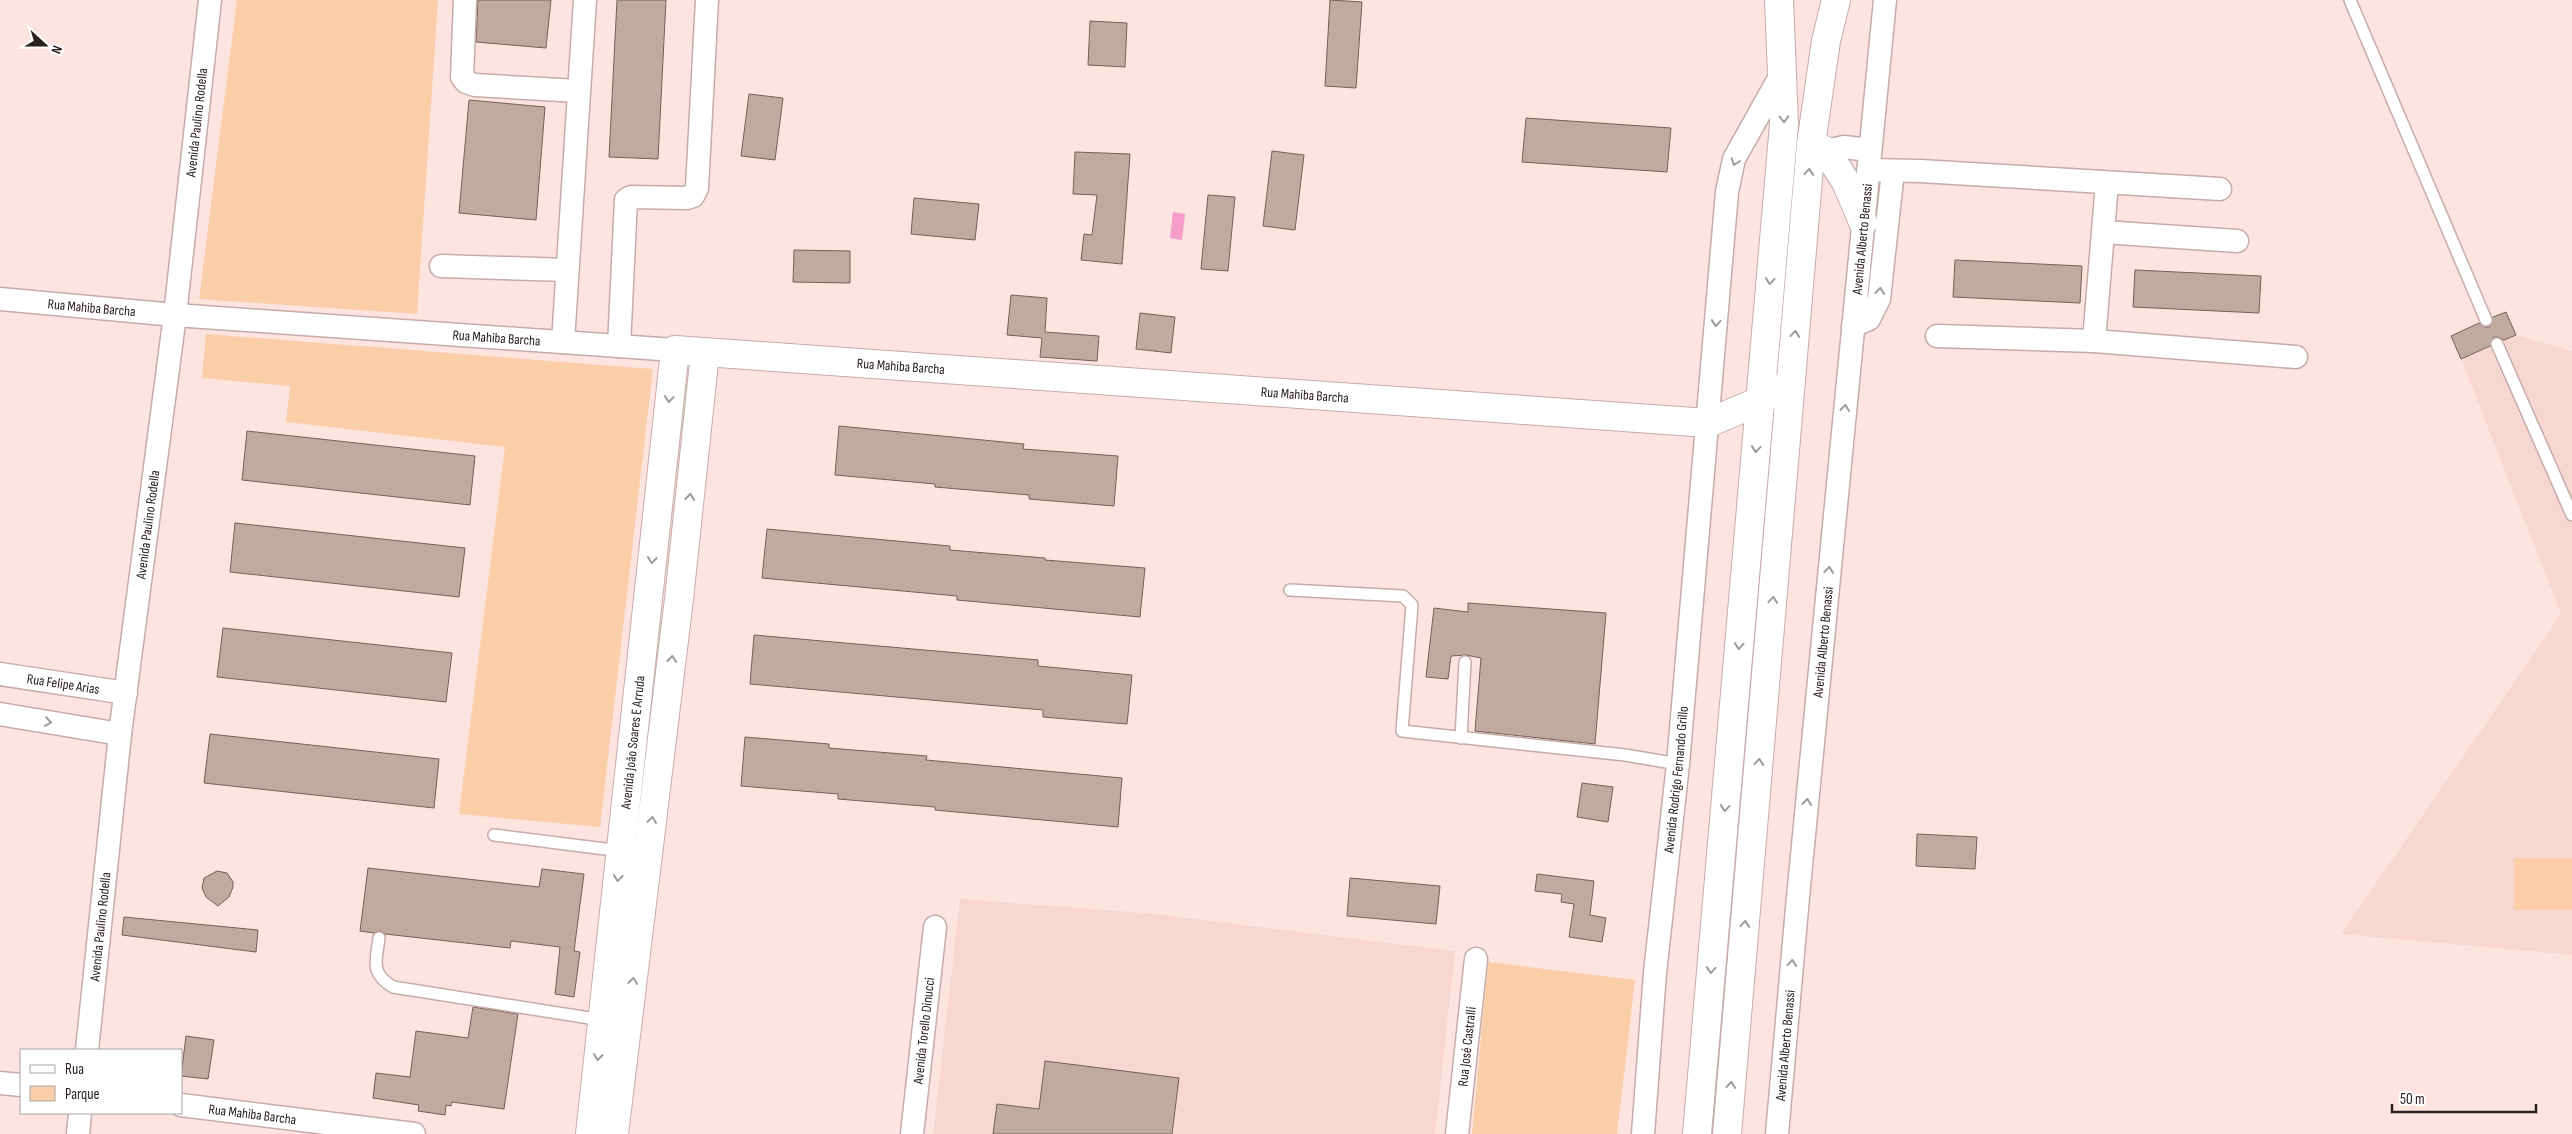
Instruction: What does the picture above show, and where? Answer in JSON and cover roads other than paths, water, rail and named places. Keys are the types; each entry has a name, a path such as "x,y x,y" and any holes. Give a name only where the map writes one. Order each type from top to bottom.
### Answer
{"street":[{"name":"Avenida Paulino Rodella","path":"87,1049 120,734 175,315 210,0"},
{"path":"465,0 462,77 466,82 475,85 578,90"},
{"path":"563,342 584,0"},
{"path":"619,346 626,200 631,197 687,198 693,196 697,188 707,0"},
{"path":"1697,1134 1784,124 1779,0"},
{"path":"1727,1134 1791,382 1818,147 1826,41 1836,0"},
{"name":"Avenida Alberto Benassi","path":"1777,1134 1798,897 1885,0"},
{"name":"Avenida Rodrigo Fernando Grillo","path":"1643,1134 1655,973 1678,764 1727,192 1734,160 1782,72"},
{"path":"1818,147 1844,147 1893,171 2220,189"},
{"path":"1818,147 1846,182 1864,222"},
{"path":"1853,326 1869,319 1879,299 1893,171"},
{"path":"2094,341 2107,183"},
{"path":"2103,232 2237,241"},
{"path":"441,266 567,270"},
{"name":"Rua Mahiba Barcha","path":"0,299 175,315 1708,424 1760,401 1791,382"},
{"path":"1937,336 2094,341 2296,357"},
{"name":"Avenida João Soares E Arruda","path":"615,1022 620,851 675,350"},
{"name":"Avenida João Soares E Arruda","path":"603,1122 615,1022 686,529 705,353"},
{"path":"656,526 686,529"},
{"name":"Rua Felipe Arias","path":"0,674 126,693"},
{"path":"0,714 120,734"},
{"name":"Avenida Torello Dinucci","path":"912,1134 935,927"},
{"name":"Rua José Castralli","path":"1457,1134 1476,959"},
{"path":"0,1083 20,1085"},
{"name":"Rua Mahiba Barcha","path":"182,1105 414,1134"},
{"path":"78,1134 80,1114"}],"lane":[{"path":"2350,0 2486,320"},
{"path":"2496,344 2572,515"},
{"path":"1290,590 1403,596 1412,605 1402,731 1625,755 1678,764"},
{"path":"1461,738 1465,662"},
{"path":"494,835 620,851"},
{"path":"379,938 375,969 380,979 393,987 615,1022"}]}
